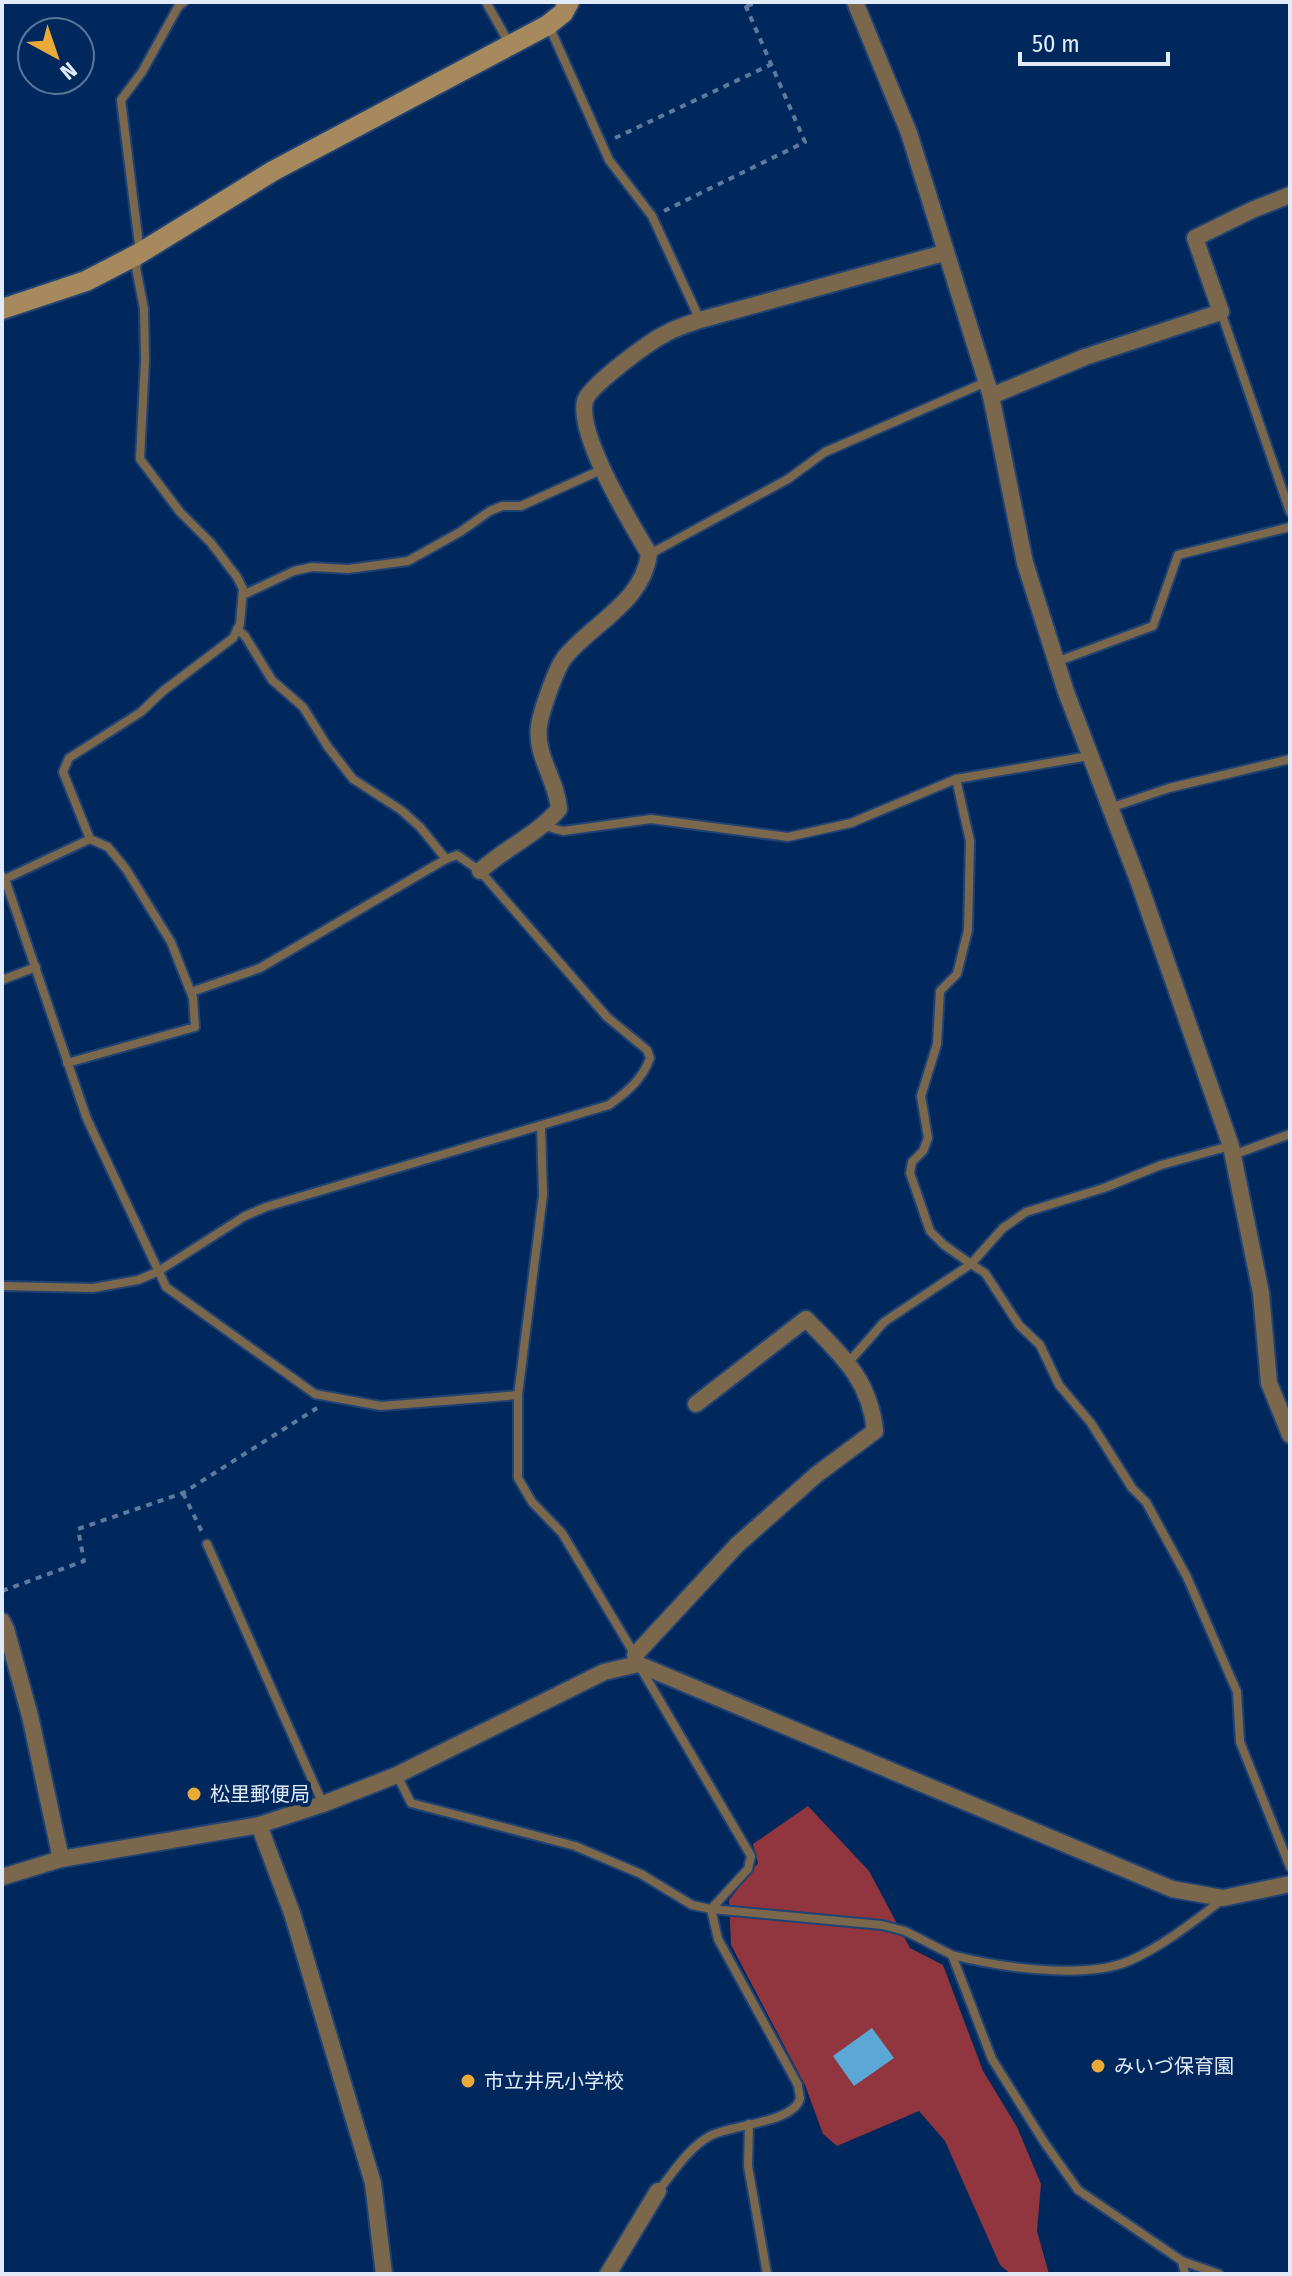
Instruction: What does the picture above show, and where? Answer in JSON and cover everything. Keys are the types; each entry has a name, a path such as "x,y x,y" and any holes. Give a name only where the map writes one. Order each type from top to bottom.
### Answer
{"street":[{"path":"2,309 86,281 140,253 273,171 511,47 548,25 563,13 569,2"},
{"path":"855,2 909,133 989,389 1025,563 1056,662 1144,898 1232,1151 1261,1293 1269,1383 1290,1435"},
{"path":"989,389 1221,312 1195,238 1290,195"},
{"path":"480,871 497,855 544,826 559,809 558,792 539,749 539,725 562,660 636,591 647,569 649,554 601,470 585,418 585,400 596,385 665,333 771,298 944,253"},
{"path":"2,1877 61,1859 259,1825 323,1804 397,1775 604,1672 636,1660 737,1545 816,1475 875,1431 873,1407 848,1363 806,1319 696,1404"},
{"path":"2,1621 30,1716 61,1859"},
{"path":"636,1660 1172,1889 1223,1898 1290,1884"},
{"path":"259,1825 292,1913 373,2183 384,2274"},
{"path":"608,2274 658,2191"}],"lane":[{"path":"67,1063 195,1027 191,992 171,942 126,869 108,847 90,839 63,772 69,758 141,712 163,691 233,638 243,595 237,577 211,543 180,512 140,459 144,309 136,268 140,253 121,100 142,72 178,7 184,2"},
{"path":"486,2 511,47"},
{"path":"548,25 609,160 652,216 700,320"},
{"path":"1221,312 1290,512"},
{"path":"649,554 788,479 825,452 989,389"},
{"path":"243,595 294,571 312,567 348,569 408,561 490,511 502,506 521,506 601,470"},
{"path":"1056,662 1153,626 1178,555 1290,527"},
{"path":"237,629 245,636 272,680 303,707 353,779 401,810 420,827 446,859"},
{"path":"544,826 563,831 651,819 788,837 851,823 956,779 1089,756"},
{"path":"1110,808 1169,788 1290,759"},
{"path":"956,779 970,841 968,930 957,974 940,991 937,1044 921,1096 928,1138 923,1151 912,1162 910,1173 930,1231 944,1245 985,1273 1019,1325 1040,1345 1059,1385 1091,1423 1132,1488 1146,1502 1187,1577 1237,1692 1240,1742 1290,1867"},
{"path":"90,839 4,877 87,1119 166,1287 315,1394 381,1406 518,1395"},
{"path":"2,1286 93,1288 138,1280 157,1272 245,1216 266,1207 609,1105 632,1088 646,1071 650,1058 647,1050 607,1017 480,871 457,855 260,968 191,992"},
{"path":"2,980 36,967"},
{"path":"541,1126 543,1195 518,1395 518,1478 532,1502 562,1533 751,1856 748,1869 711,1909"},
{"path":"848,1363 884,1322 971,1264 1003,1228 1026,1212 1104,1188 1161,1165 1232,1151 1290,1134"},
{"path":"207,1544 323,1804"},
{"path":"397,1775 411,1803 575,1846 641,1874 692,1905 882,1925 905,1931 952,1955 989,1965 1050,1971 1111,1966 1128,1961 1167,1940 1223,1898"},
{"path":"658,2191 692,2149 712,2134 782,2115 795,2107 800,2097 798,2085 718,1939 711,1909"},
{"path":"952,1955 992,2059 1078,2190 1182,2261 1219,2274"},
{"path":"749,2124 748,2166 767,2274"},
{"path":"1182,2261 1185,2274"}],"path":[{"path":"652,216 805,142 745,4 758,2"},
{"path":"602,144 772,64"},
{"path":"2,1591 84,1561 78,1529 183,1493 334,1397"},
{"path":"183,1493 207,1544"}],"shaded area":[{"path":"808,1806 869,1871 910,1948 943,1965 983,2071 1017,2127 1041,2184 1037,2231 1049,2274 1011,2274 1000,2265 945,2141 919,2111 837,2146 823,2134 805,2085 731,1945 729,1900 758,1863 753,1844"}],"building":[{"path":"872,2028 894,2058 854,2086 833,2056"}],"place":[{"name":"松里郵便局","path":"194,1794"},
{"name":"みいづ保育園","path":"1098,2066"},
{"name":"市立井尻小学校","path":"468,2081"}]}
